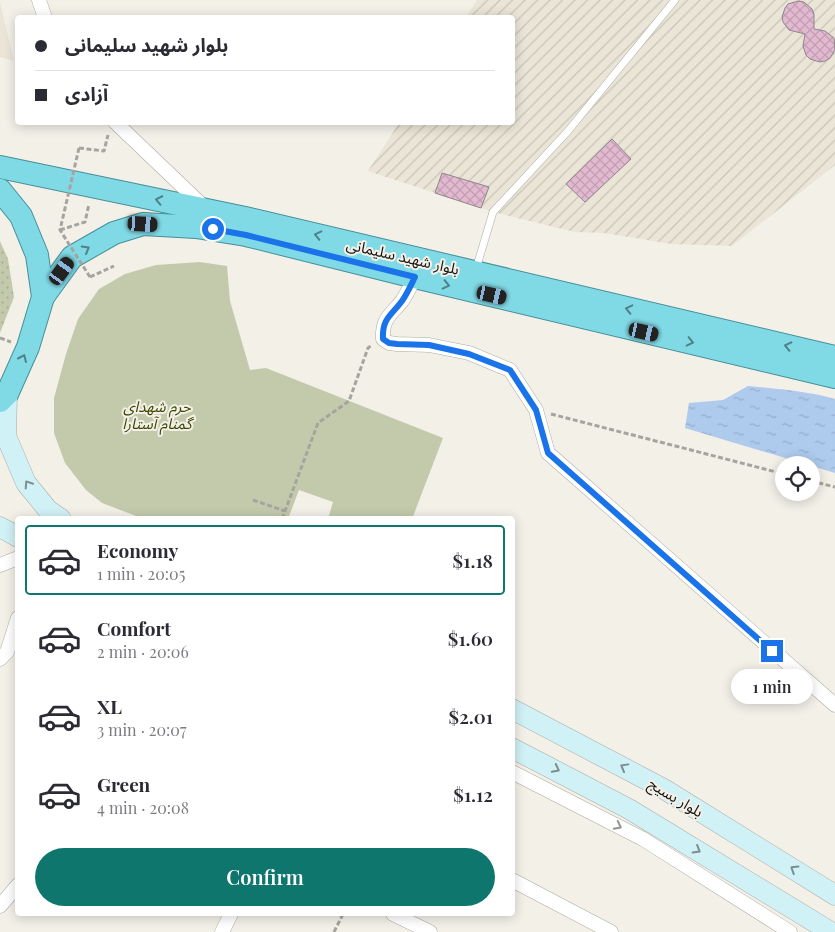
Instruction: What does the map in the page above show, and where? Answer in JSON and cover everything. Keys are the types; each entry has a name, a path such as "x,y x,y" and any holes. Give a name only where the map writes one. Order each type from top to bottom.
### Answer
{"highway":[{"name":"بلوار شهید سلیمانی","path":"0,167 207,210 835,357"},
{"path":"0,190 21,216 37,255 43,297 28,347 4,397"},
{"name":"بلوار شهید سلیمانی","path":"43,297 72,257 114,234 143,224 196,226 246,235 835,377"}],"main road":[{"path":"4,397 6,436 26,483 48,510 57,516"},
{"path":"0,527 15,535"},
{"name":"بلوار بسیج","path":"515,712 664,789 835,895"},
{"path":"515,750 629,809 831,932"}],"street":[{"path":"39,0 44,15"},
{"path":"118,125 207,210"},
{"path":"415,277 403,300 382,327 383,339 389,343 429,345 469,354 510,370 536,410 548,453 835,705"},
{"path":"0,565 15,559"},
{"path":"0,659 7,652 15,627"},
{"path":"515,774 643,839 790,932"},
{"path":"515,882 611,932"},
{"path":"0,906 15,888"},
{"path":"222,932 230,916"},
{"path":"397,916 430,932"}],"lane":[{"path":"475,272 493,212 568,131 675,0"}],"path":[{"path":"104,151 79,148 60,230 90,277 114,266"},
{"path":"60,230 85,222"},
{"path":"283,516 318,422 349,401 368,348 383,339"},
{"path":"536,410 775,472"},
{"path":"820,483 835,487"},
{"path":"253,500 285,511"},
{"path":"334,932 342,916"}],"shaded area":[{"path":"477,0 835,0 835,165 732,246 671,244 604,233 575,232 493,212 368,171 398,125 515,125 515,15 467,15"},
{"path":"0,2 14,61 0,57"}],"green space":[{"path":"0,241 8,259 14,297 0,333"},
{"name":"حرم شهدای گمنام آستارا","path":"200,262 227,266 230,301 250,370 266,368 443,438 413,516 329,516 333,502 299,490 289,516 136,516 102,503 86,490 65,463 54,433 54,398 66,354 78,319 99,289 125,274 156,265"}],"water":[{"path":"748,386 803,392 835,399 835,473 820,468 820,456 778,456 685,428 689,403 723,400"}],"building":[{"path":"798,1 804,2 812,9 814,29 825,31 834,38 835,50 830,58 825,61 820,62 810,59 806,55 803,46 805,34 789,30 783,22 782,17 785,8 788,4"},
{"path":"612,139 631,159 585,202 566,184"},
{"path":"442,173 489,187 481,208 435,193"}],"route":[{"path":"213,229 246,235 415,277 403,300 382,327 383,339 389,343 429,345 469,354 510,370 536,410 548,453 772,651"}]}
